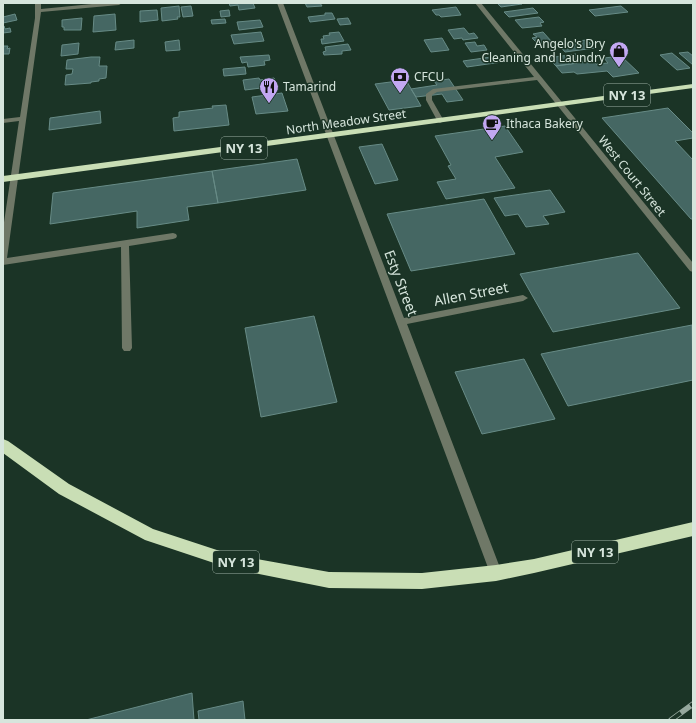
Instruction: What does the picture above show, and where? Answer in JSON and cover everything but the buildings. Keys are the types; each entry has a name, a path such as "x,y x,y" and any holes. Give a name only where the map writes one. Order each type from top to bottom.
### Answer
{"highway":[{"name":"North Meadow Street","path":"3,179 693,86"},
{"name":"NY 13","path":"3,445 64,489 150,535 229,561 329,580 422,581 496,573 534,566 693,529"}],"street":[{"path":"3,258 38,18 38,3"},
{"path":"37,11 119,3"},
{"name":"Esty Street","path":"280,3 496,573"},
{"name":"West Court Street","path":"478,3 693,269"},
{"path":"440,121 429,100 429,94 435,90 539,78"},
{"path":"3,121 23,119"},
{"path":"3,262 173,236"},
{"path":"125,244 127,348"},
{"name":"Allen Street","path":"400,322 523,298"}],"railway":[{"path":"671,720 693,704"}],"place":[{"name":"Angelo's Dry Cleaning and Laundry","path":"619,68"},
{"name":"CFCU","path":"400,94"},
{"name":"Tamarind","path":"269,104"},
{"name":"Ithaca Bakery","path":"492,141"}]}
